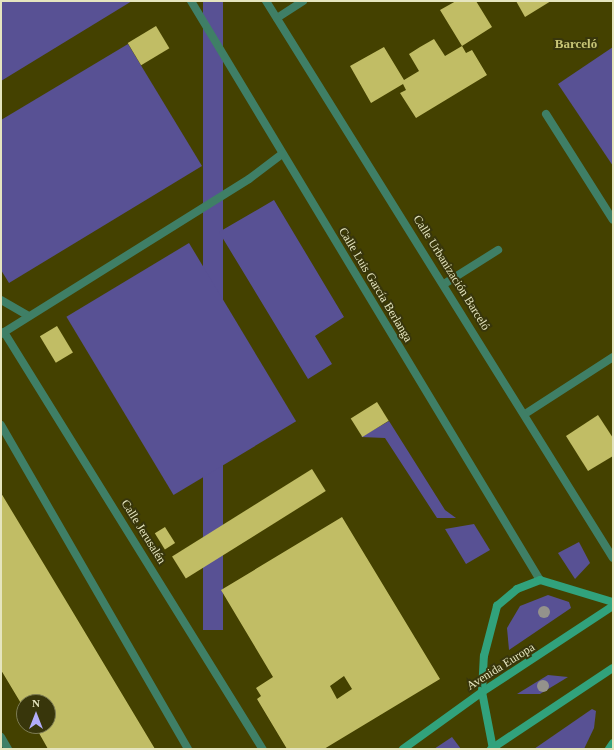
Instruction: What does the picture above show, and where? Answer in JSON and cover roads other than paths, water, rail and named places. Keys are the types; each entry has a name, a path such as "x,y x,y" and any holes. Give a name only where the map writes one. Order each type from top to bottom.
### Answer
{"main road":[{"path":"613,602 540,580 517,589 497,606 484,656 482,692 492,749 613,668"},
{"name":"Avenida Europa","path":"403,749 482,692 508,678 613,606"},
{"path":"609,749 613,743"}],"street":[{"name":"Calle Luis García Berlanga","path":"191,1 540,580"},
{"name":"Calle Urbanización Barceló","path":"266,1 525,414 613,558"},
{"path":"277,18 303,1"},
{"path":"546,114 613,220"},
{"path":"3,333 249,179 282,154"},
{"path":"444,284 498,250"},
{"path":"1,300 29,316"},
{"name":"Calle Jerusalén","path":"3,333 262,749"},
{"path":"525,414 613,357"},
{"path":"1,425 188,749"},
{"path":"1,737 8,749"}],"district":[{"name":"Barceló","path":"576,44"}]}
